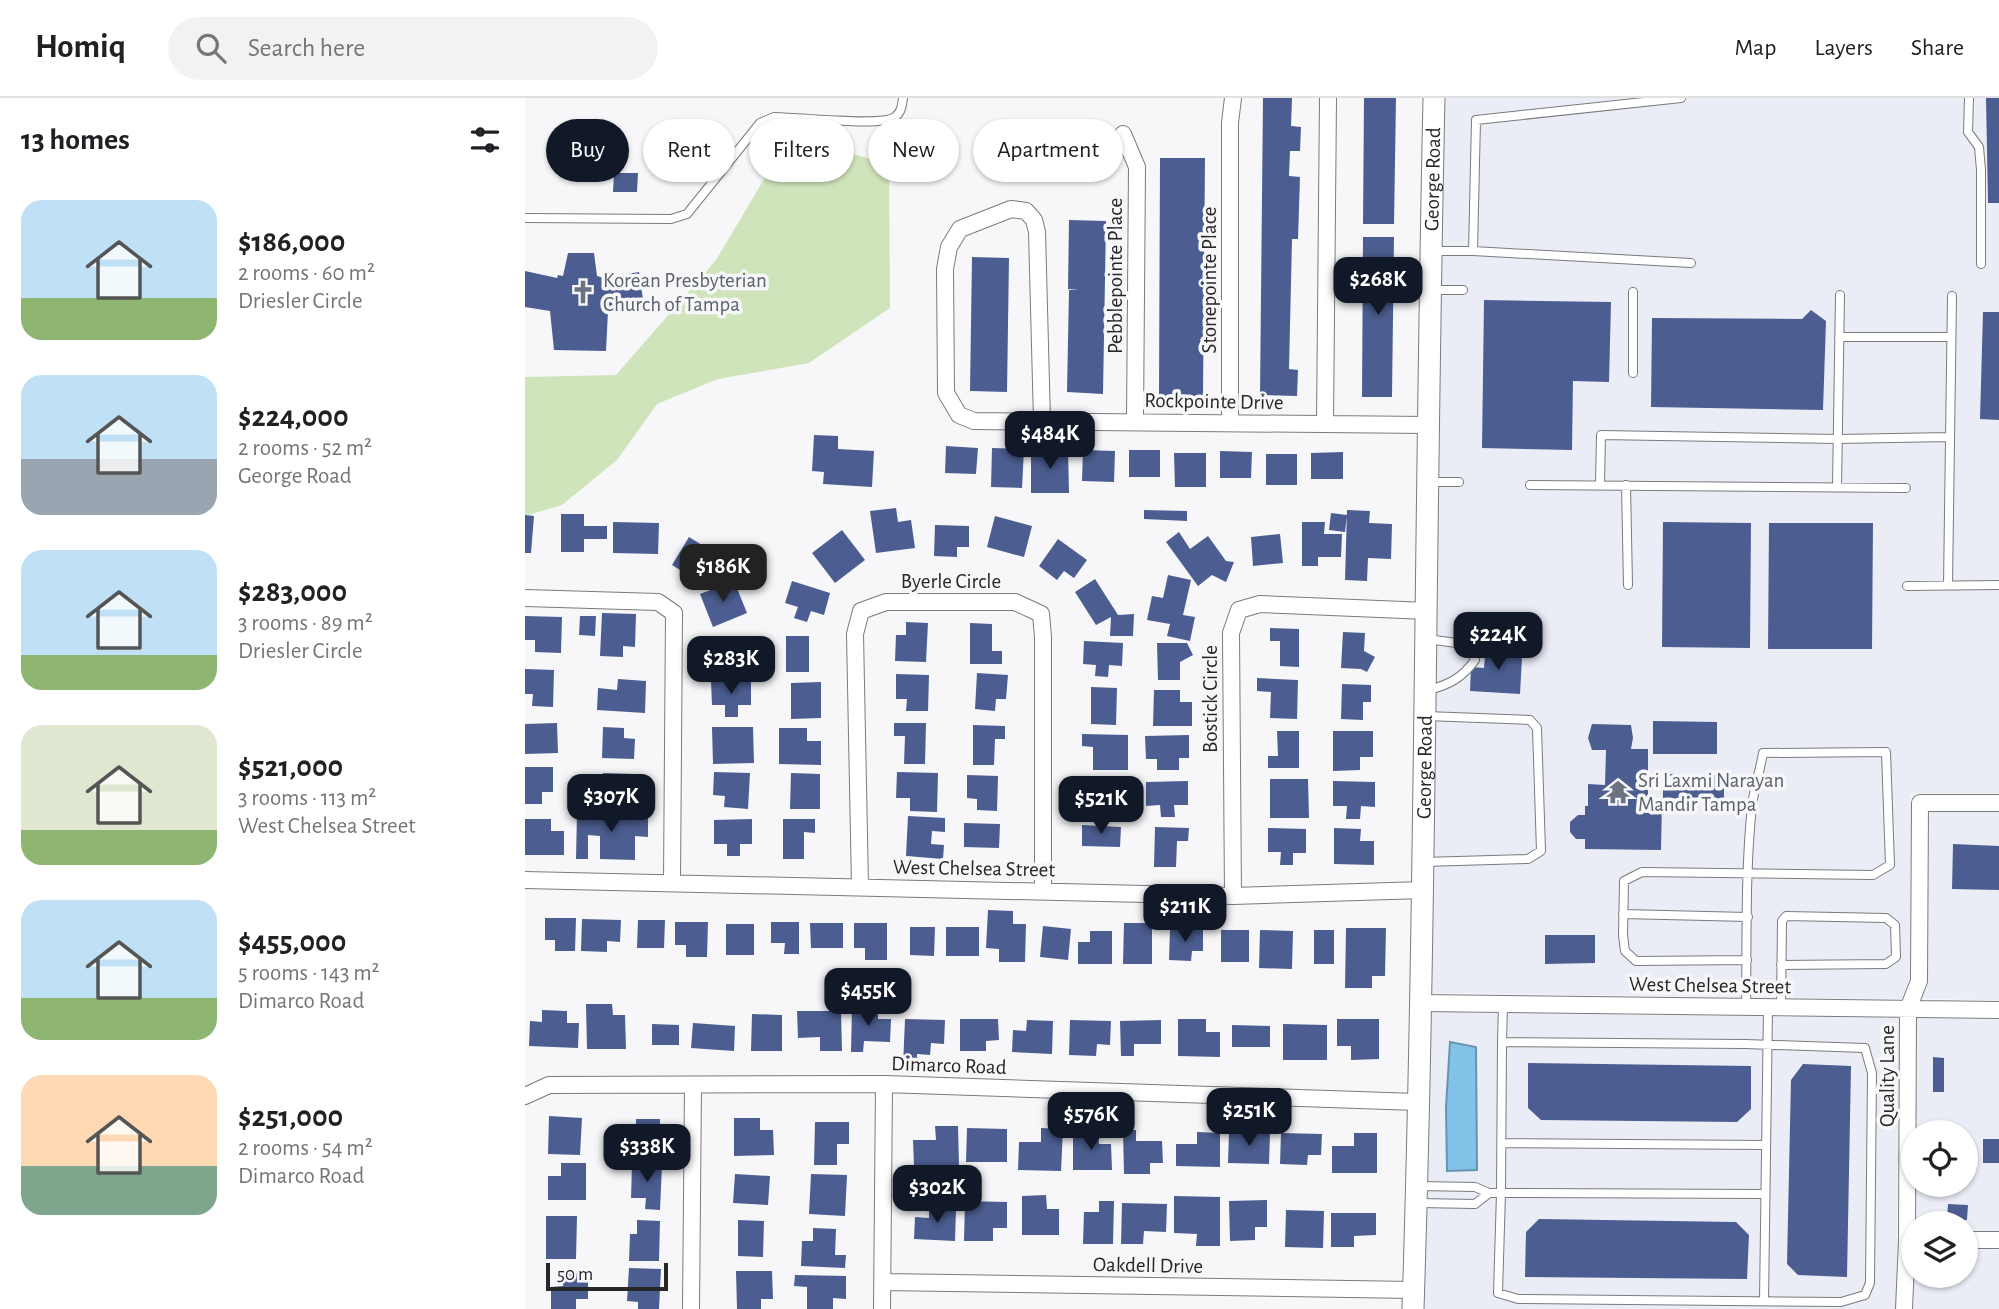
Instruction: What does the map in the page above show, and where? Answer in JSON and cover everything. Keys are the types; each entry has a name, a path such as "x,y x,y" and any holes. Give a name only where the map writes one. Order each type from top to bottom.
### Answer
{"street":[{"name":"Stonepointe Place","path":"1230,421 1230,123 1233,98"},
{"path":"1325,424 1328,98"},
{"name":"George Road","path":"1413,1300 1428,611 1429,251 1434,98"},
{"name":"Pebblepointe Place","path":"1123,134 1137,167 1135,421"},
{"name":"Rockpointe Drive","path":"1042,421 1037,232 1034,220 1026,211 1011,209 960,229 949,247 945,269 946,393 959,415 974,421 1042,421 1135,421 1230,421 1427,425"},
{"path":"525,597 658,602 674,613 672,882"},
{"name":"Byerle Circle","path":"860,886 855,634 861,611 886,602 1015,602 1041,614 1043,890"},
{"name":"Bostick Circle","path":"1233,896 1231,634 1240,610 1260,604 1428,611"},
{"name":"Quality Lane","path":"1910,1211 1908,1009 1919,981 1920,803 1999,803"},
{"name":"West Chelsea Street","path":"525,880 1233,896 1423,890"},
{"name":"West Chelsea Street","path":"1421,1003 1999,1010"},
{"path":"882,1309 884,1084"},
{"name":"Dimarco Road","path":"525,1096 549,1085 884,1084 1417,1102"},
{"path":"691,1309 692,1085"},
{"path":"1978,1240 1999,1240"},
{"name":"Oakdell Drive","path":"883,1282 1413,1300"},
{"name":"Quality Lane","path":"1904,1309 1906,1288"}],"lane":[{"path":"525,218 671,219 687,214 760,123 774,117 891,120 902,108 903,98"},
{"path":"1473,251 1476,120 1681,98"},
{"path":"1969,98 1968,132 1979,147 1981,170 1981,264"},
{"path":"1429,251 1691,263"},
{"path":"1430,290 1463,290"},
{"path":"1633,292 1633,373"},
{"path":"1837,487 1840,295"},
{"path":"1948,585 1952,296"},
{"path":"1839,337 1951,337"},
{"path":"1599,485 1601,435 1949,438"},
{"path":"1427,482 1459,482"},
{"path":"1530,485 1906,488"},
{"path":"1626,485 1628,585"},
{"path":"1907,586 1999,585"},
{"path":"1426,691 1448,685 1467,671 1475,660 1472,649 1464,644 1427,639"},
{"path":"1423,862 1528,859 1541,851 1537,729 1530,720 1426,716"},
{"path":"1746,1007 1749,874 1752,803 1763,753 1887,752 1890,865 1873,875 1749,874 1642,872 1624,881 1625,951 1636,961 1747,960"},
{"path":"1623,914 1748,917"},
{"path":"1764,1301 1766,1045 1781,965 1782,921 1786,916 1886,918 1895,925 1896,957 1886,964 1781,965"},
{"path":"1502,1042 1865,1048 1872,1073 1870,1283 1865,1295 1841,1302 1518,1299 1498,1293 1502,1143 1502,1042 1503,1004"},
{"path":"1502,1143 1765,1145"},
{"path":"1415,1195 1475,1187 1489,1193 1765,1194"},
{"path":"1415,1195 1475,1204 1489,1193"}],"shaded area":[{"path":"1442,98 1999,98 1999,793 1911,793 1910,979 1902,999 1430,993"},
{"path":"1928,812 1999,812 1999,1000 1921,999 1927,981"},
{"path":"1429,1012 1900,1018 1896,1309 1422,1309","holes":["1476,1047 1477,1170 1447,1171"]},
{"path":"1916,1018 1999,1019 1999,1231 1978,1230 1978,1211 1916,1211 1916,1197 1978,1197 1978,1120 1916,1120"},
{"path":"1978,1249 1999,1250 1999,1309 1913,1309 1914,1288 1978,1288"}],"green space":[{"path":"854,154 868,158 868,182 889,182 890,308 809,363 718,379 657,404 617,460 562,505 525,516 525,377 616,375 716,260 762,182 854,182"}],"water":[{"path":"1450,1042 1476,1047 1477,1170 1447,1171 1446,1107"}],"building":[{"path":"1263,98 1292,98 1291,126 1301,127 1300,151 1290,151 1289,176 1300,177 1298,239 1292,239 1289,369 1298,370 1297,396 1260,395"},
{"path":"1364,98 1396,98 1394,224 1363,224"},
{"path":"1986,98 1999,98 1999,203 1988,203"},
{"path":"1160,158 1205,158 1203,396 1159,396"},
{"path":"629,173 638,173 637,192 613,192 614,182 629,182"},
{"path":"1069,220 1106,221 1103,394 1067,392 1069,290 1079,290 1068,289"},
{"path":"1363,237 1394,237 1392,397 1362,397"},
{"name":"Korean Presbyterian Church of Tampa","path":"568,253 594,253 597,276 604,278 639,272 644,306 608,311 606,351 554,350 550,311 525,307 525,271 557,278 558,275 563,276"},
{"path":"972,257 1009,258 1007,392 970,391"},
{"path":"1484,300 1611,302 1609,382 1573,381 1572,450 1482,448"},
{"path":"1811,310 1826,321 1823,410 1651,407 1652,318 1802,319"},
{"path":"1983,312 1999,312 1999,420 1980,419"},
{"path":"814,435 838,436 838,449 874,451 872,487 823,484 824,472 812,471"},
{"path":"946,446 978,448 976,474 945,473"},
{"path":"992,448 1024,449 1022,488 991,487"},
{"path":"1031,449 1068,449 1069,493 1031,493"},
{"path":"1083,450 1115,451 1114,482 1082,481"},
{"path":"1129,450 1160,450 1160,477 1129,477"},
{"path":"1220,451 1252,452 1251,478 1220,478"},
{"path":"1343,452 1343,479 1311,479 1311,453"},
{"path":"1174,453 1206,453 1206,487 1175,487"},
{"path":"1266,454 1297,454 1297,485 1266,485"},
{"path":"896,508 898,522 911,520 915,548 876,553 870,511"},
{"path":"1144,510 1187,511 1187,521 1144,519"},
{"path":"1347,510 1370,511 1369,523 1392,524 1391,559 1368,558 1367,581 1345,580"},
{"path":"1331,513 1347,515 1345,532 1329,530"},
{"path":"561,514 584,514 584,526 607,526 607,539 584,539 584,552 561,552"},
{"path":"525,515 534,516 531,553 525,553"},
{"path":"995,516 1032,526 1024,557 987,547"},
{"path":"613,522 659,523 658,554 613,553"},
{"path":"1302,522 1325,522 1324,534 1342,534 1341,557 1318,557 1318,566 1302,566"},
{"path":"1663,522 1751,523 1750,648 1662,647"},
{"path":"1769,523 1873,523 1872,649 1768,649"},
{"path":"935,525 969,526 969,547 957,547 957,557 934,556"},
{"path":"842,530 865,560 835,583 812,553"},
{"path":"1179,532 1190,549 1208,536 1226,561 1234,562 1226,582 1212,575 1198,586 1166,542"},
{"path":"1280,534 1283,563 1253,566 1251,537"},
{"path":"689,537 718,555 701,583 672,565"},
{"path":"1058,539 1087,560 1074,578 1064,571 1057,580 1039,566"},
{"path":"1168,575 1191,580 1183,615 1195,617 1190,641 1167,636 1170,624 1147,620 1152,596 1163,598"},
{"path":"1095,579 1118,615 1134,614 1133,636 1110,636 1111,617 1096,625 1075,592"},
{"path":"734,581 747,613 713,627 700,594"},
{"path":"792,581 830,593 824,615 811,611 807,622 794,618 798,607 785,603"},
{"path":"602,613 636,614 635,647 623,646 623,657 600,656"},
{"path":"525,616 562,617 561,653 535,652 535,640 525,640"},
{"path":"580,616 596,616 595,636 579,635"},
{"path":"906,622 928,623 926,662 895,661 896,635 906,635"},
{"path":"970,623 992,624 992,651 1002,651 1002,664 970,664"},
{"path":"1270,628 1299,629 1299,667 1280,666 1280,641 1270,641"},
{"path":"1343,632 1365,633 1364,651 1375,657 1367,672 1341,668"},
{"path":"786,636 809,636 809,672 786,672"},
{"path":"708,640 741,640 741,667 708,667"},
{"path":"1084,641 1123,643 1122,666 1109,665 1108,677 1095,676 1096,665 1083,664"},
{"path":"1157,643 1187,643 1193,655 1180,662 1180,680 1158,680"},
{"path":"1486,644 1510,645 1510,657 1522,658 1520,694 1470,691 1471,667 1484,668"},
{"path":"525,669 554,670 553,707 532,706 533,694 525,694"},
{"path":"977,673 1008,675 1006,699 996,699 995,711 975,709"},
{"path":"896,674 929,675 928,711 906,711 907,699 896,699"},
{"path":"1257,678 1298,680 1297,719 1270,718 1271,692 1257,691"},
{"path":"618,679 646,681 645,713 597,710 598,688 617,690"},
{"path":"711,681 751,681 751,705 738,705 738,717 725,717 725,705 712,705"},
{"path":"821,682 821,718 791,719 791,683"},
{"path":"1342,684 1371,685 1371,702 1363,702 1363,720 1341,719"},
{"path":"1091,687 1117,688 1116,725 1091,724"},
{"path":"1154,690 1180,690 1180,702 1192,702 1192,726 1153,726"},
{"path":"1653,721 1717,722 1717,754 1653,754"},
{"path":"557,723 558,753 525,754 525,724"},
{"path":"894,723 926,723 925,764 904,764 905,736 894,736"},
{"name":"Sri Laxmi Narayan Mandir Tampa","path":"1592,724 1631,725 1631,749 1648,749 1648,800 1662,801 1661,850 1585,849 1585,839 1576,839 1570,832 1570,822 1578,815 1585,815 1585,806 1588,806 1588,784 1605,785 1606,750 1592,750 1588,738"},
{"path":"973,725 1005,726 1005,739 995,739 994,765 973,765"},
{"path":"603,727 624,728 624,738 635,739 634,759 602,758"},
{"path":"712,727 753,727 754,763 713,764"},
{"path":"779,728 807,728 807,741 821,741 821,765 779,764"},
{"path":"1277,731 1299,731 1299,768 1268,768 1268,756 1278,756"},
{"path":"1333,731 1373,731 1373,757 1360,757 1360,770 1333,771"},
{"path":"1082,734 1128,735 1128,770 1093,770 1093,747 1082,746"},
{"path":"1189,735 1189,758 1179,758 1179,770 1157,770 1157,759 1146,759 1145,736"},
{"path":"525,767 553,767 553,792 542,792 542,804 525,804"},
{"path":"714,772 750,773 748,809 724,807 725,796 713,795"},
{"path":"897,772 938,773 937,812 910,811 910,798 896,798"},
{"path":"603,773 634,774 633,807 612,806 612,795 602,795"},
{"path":"791,773 820,774 820,809 790,809"},
{"path":"1663,774 1724,775 1724,800 1663,798"},
{"path":"967,775 998,776 997,811 977,810 977,799 967,798"},
{"path":"1081,778 1110,779 1110,815 1081,813"},
{"path":"1270,779 1308,779 1309,818 1270,818"},
{"path":"1188,781 1188,805 1174,805 1175,817 1161,817 1160,805 1146,806 1146,782"},
{"path":"1333,781 1375,782 1375,807 1361,806 1360,819 1346,819 1347,806 1333,806"},
{"path":"577,812 648,813 648,837 635,836 635,860 600,859 600,836 588,835 588,859 576,859"},
{"path":"908,816 945,818 945,832 932,831 931,844 944,845 943,859 906,856"},
{"path":"525,819 551,819 551,831 564,831 564,855 525,855"},
{"path":"752,819 752,844 740,844 740,856 727,856 727,844 714,844 714,820"},
{"path":"783,819 815,819 815,833 804,832 804,859 783,859"},
{"path":"964,823 1000,824 999,848 964,847"},
{"path":"1082,825 1121,827 1120,847 1082,846"},
{"path":"1155,827 1189,828 1188,841 1177,841 1176,867 1154,867"},
{"path":"1268,828 1306,829 1306,853 1293,853 1293,865 1280,865 1281,852 1268,852"},
{"path":"1334,828 1361,829 1360,841 1374,841 1374,865 1334,864"},
{"path":"1953,844 1999,846 1999,890 1952,889"},
{"path":"988,910 1013,911 1013,924 1026,924 1025,962 999,962 999,949 986,948"},
{"path":"545,918 576,918 575,951 555,951 555,940 545,940"},
{"path":"582,919 621,920 620,942 607,941 607,952 581,951"},
{"path":"638,920 665,920 664,948 637,948"},
{"path":"675,922 708,922 707,957 686,957 686,945 675,945"},
{"path":"771,922 799,922 799,954 784,954 785,943 771,943"},
{"path":"810,923 843,923 843,948 811,948"},
{"path":"854,923 887,923 887,960 865,960 865,948 854,948"},
{"path":"1124,923 1152,923 1152,964 1123,964"},
{"path":"726,924 754,924 754,955 726,955"},
{"path":"1043,926 1071,929 1068,960 1040,957"},
{"path":"910,927 935,927 934,956 910,955"},
{"path":"946,927 979,927 979,956 946,956"},
{"path":"1346,928 1386,928 1385,976 1372,976 1372,988 1345,988"},
{"path":"1170,929 1203,930 1203,951 1192,951 1191,961 1169,960"},
{"path":"1221,930 1249,930 1249,962 1221,962"},
{"path":"1260,930 1293,931 1292,969 1259,968"},
{"path":"1314,930 1334,930 1334,964 1314,964"},
{"path":"1090,931 1112,931 1112,964 1078,964 1078,942 1090,942"},
{"path":"1545,935 1595,935 1595,963 1545,964"},
{"path":"586,1004 612,1004 613,1015 625,1015 626,1049 587,1049"},
{"path":"852,1007 878,1008 878,1019 891,1019 890,1042 864,1041 863,1052 851,1052"},
{"path":"542,1010 567,1011 567,1023 579,1023 578,1048 529,1046 530,1021 542,1022"},
{"path":"797,1011 841,1011 842,1051 820,1051 820,1037 798,1038"},
{"path":"752,1014 782,1015 782,1051 751,1051"},
{"path":"905,1019 945,1020 944,1044 931,1043 930,1055 917,1054 917,1066 903,1066"},
{"path":"960,1019 998,1019 999,1040 986,1041 986,1051 960,1051"},
{"path":"1178,1019 1206,1019 1206,1032 1220,1032 1220,1057 1178,1056"},
{"path":"1337,1019 1379,1019 1379,1059 1351,1060 1351,1046 1337,1046"},
{"path":"1027,1020 1053,1021 1052,1054 1012,1052 1013,1030 1026,1031"},
{"path":"1070,1020 1111,1021 1110,1045 1097,1044 1096,1056 1069,1055"},
{"path":"1161,1020 1161,1044 1134,1044 1134,1056 1121,1056 1120,1021"},
{"path":"693,1023 735,1026 734,1051 691,1048"},
{"path":"652,1024 679,1025 679,1045 652,1045"},
{"path":"1283,1024 1327,1025 1327,1060 1283,1060"},
{"path":"1232,1025 1270,1026 1270,1047 1232,1047"},
{"path":"1933,1057 1944,1058 1944,1092 1933,1092"},
{"path":"1528,1063 1751,1066 1751,1109 1737,1122 1541,1120 1528,1108"},
{"path":"1803,1064 1851,1066 1847,1277 1798,1275 1787,1264 1791,1080"},
{"path":"549,1116 582,1118 580,1155 548,1154"},
{"path":"734,1118 760,1118 760,1130 773,1130 774,1155 734,1156"},
{"path":"636,1119 660,1119 660,1153 624,1153 624,1131 636,1131"},
{"path":"815,1122 849,1122 849,1144 837,1144 837,1165 814,1165"},
{"path":"935,1126 958,1126 959,1166 914,1166 913,1140 936,1140"},
{"path":"967,1128 1007,1129 1007,1162 966,1162"},
{"path":"1041,1128 1063,1129 1061,1171 1018,1170 1019,1142 1041,1142"},
{"path":"1123,1130 1136,1130 1136,1141 1162,1141 1163,1163 1150,1163 1150,1174 1124,1174"},
{"path":"1098,1131 1099,1144 1111,1144 1112,1170 1073,1170 1073,1132"},
{"path":"1197,1132 1220,1133 1220,1167 1176,1166 1176,1144 1197,1144"},
{"path":"1229,1132 1270,1134 1269,1164 1228,1163"},
{"path":"1281,1133 1322,1134 1321,1155 1308,1155 1307,1165 1280,1164"},
{"path":"1354,1133 1377,1133 1377,1173 1332,1173 1332,1146 1354,1146"},
{"path":"1983,1139 1999,1139 1999,1163 1983,1163"},
{"path":"561,1163 586,1163 586,1200 548,1200 548,1176 561,1176"},
{"path":"632,1164 662,1165 660,1210 645,1209 646,1198 631,1198"},
{"path":"735,1174 770,1176 768,1205 733,1203"},
{"path":"811,1174 847,1175 845,1216 809,1214"},
{"path":"1046,1195 1047,1209 1059,1209 1059,1235 1022,1235 1022,1196"},
{"path":"1174,1196 1220,1197 1220,1246 1196,1246 1197,1234 1174,1233"},
{"path":"1267,1200 1267,1227 1255,1227 1255,1240 1230,1241 1229,1201"},
{"path":"965,1201 1007,1202 1007,1228 993,1228 993,1241 964,1241"},
{"path":"1099,1201 1114,1201 1113,1244 1083,1244 1084,1212 1099,1212"},
{"path":"1122,1203 1167,1204 1166,1232 1144,1231 1143,1244 1121,1244"},
{"path":"1948,1204 1968,1205 1968,1211 1948,1211"},
{"path":"929,1207 956,1208 955,1241 914,1239 915,1217 929,1218"},
{"path":"1286,1210 1324,1211 1323,1248 1285,1247"},
{"path":"1331,1213 1376,1213 1376,1235 1354,1236 1354,1247 1331,1247"},
{"path":"546,1216 577,1216 576,1259 546,1259"},
{"path":"1539,1219 1736,1222 1749,1235 1747,1279 1525,1277 1526,1232"},
{"path":"637,1220 660,1221 659,1261 629,1261 630,1234 637,1234"},
{"path":"738,1220 764,1221 763,1257 738,1256"},
{"path":"813,1228 836,1229 835,1255 846,1255 845,1268 801,1266 802,1241 813,1241"},
{"path":"629,1268 661,1269 659,1309 638,1309 638,1302 627,1301"},
{"path":"736,1271 772,1271 773,1299 761,1299 761,1309 737,1309"},
{"path":"588,1273 588,1299 576,1299 576,1309 551,1309 551,1287 563,1286 563,1274"},
{"path":"795,1275 846,1276 846,1299 833,1298 833,1309 807,1309 807,1287 794,1286"}],"place":[{"name":"Korean Presbyterian Church of Tampa","path":"583,292"},
{"name":"Sri Laxmi Narayan Mandir Tampa","path":"1618,792"}]}
